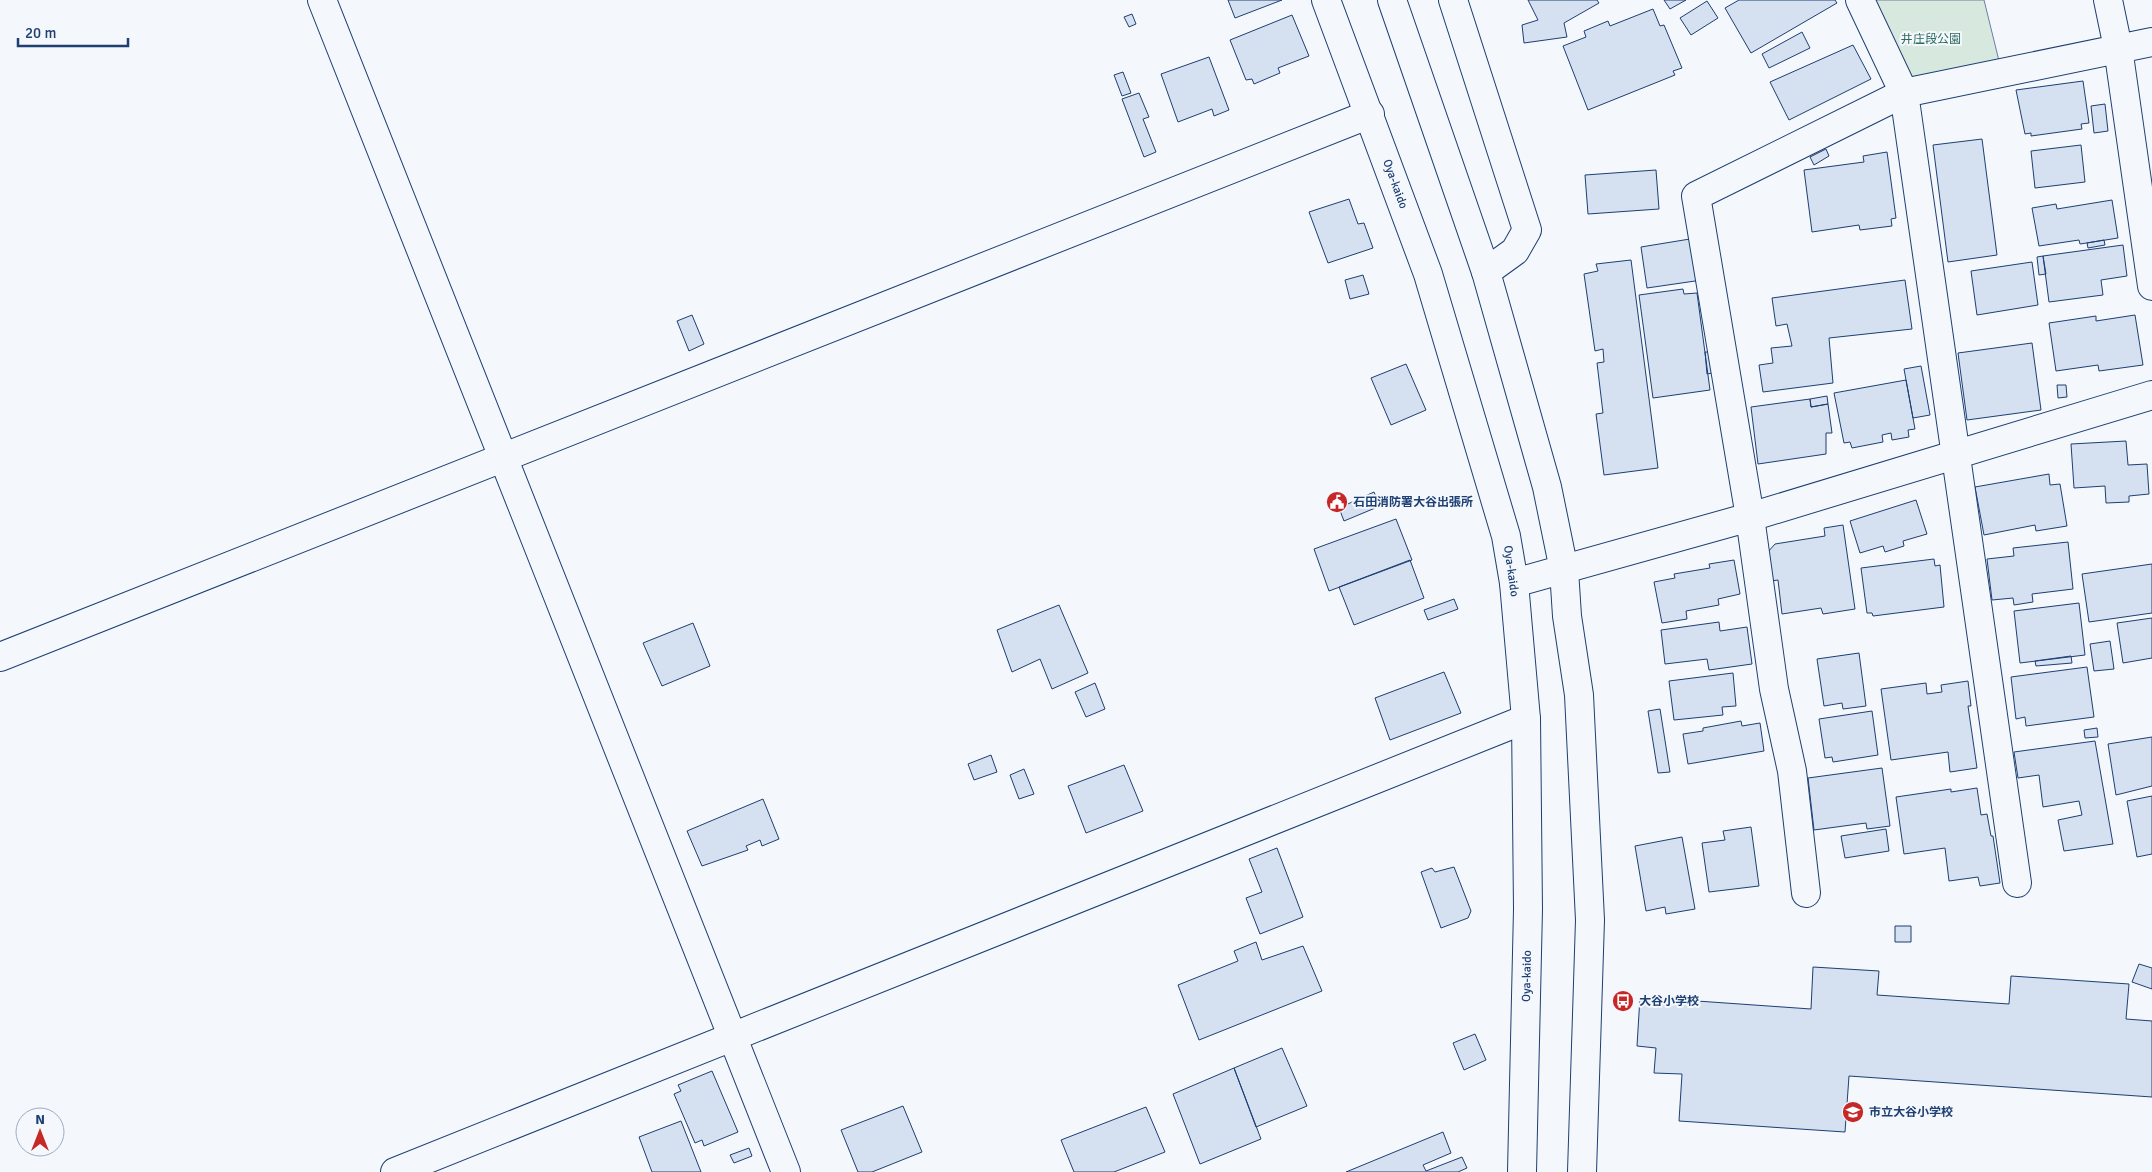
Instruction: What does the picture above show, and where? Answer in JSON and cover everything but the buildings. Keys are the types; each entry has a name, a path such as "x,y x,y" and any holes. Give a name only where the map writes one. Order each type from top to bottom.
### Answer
{"street":[{"path":"322,0 786,1172"},
{"name":"Oya-kaido","path":"1326,0 1428,274 1506,536 1514,583 1526,719 1528,909 1522,1172"},
{"path":"1392,0 1486,272 1547,487 1564,570 1567,616 1579,695 1590,920 1582,1172"},
{"path":"1453,0 1528,230 1515,251 1486,272"},
{"path":"1860,0 1904,93 2017,883"},
{"path":"2108,0 2118,48 2152,286"},
{"path":"1806,894 1792,771 1774,689 1750,518 1696,196 1904,93 2152,42"},
{"path":"0,657 504,459 1370,114"},
{"path":"1514,583 1750,518 2152,395"},
{"path":"395,1172 1526,719"}],"green space":[{"name":"井庄段公園","path":"1871,0 1984,0 2000,65 1920,82 1902,73"}],"place":[{"name":"石田消防署大谷出張所","path":"1337,502"},
{"name":"大谷小学校","path":"1623,1001"},
{"name":"市立大谷小学校","path":"1853,1112"}]}
